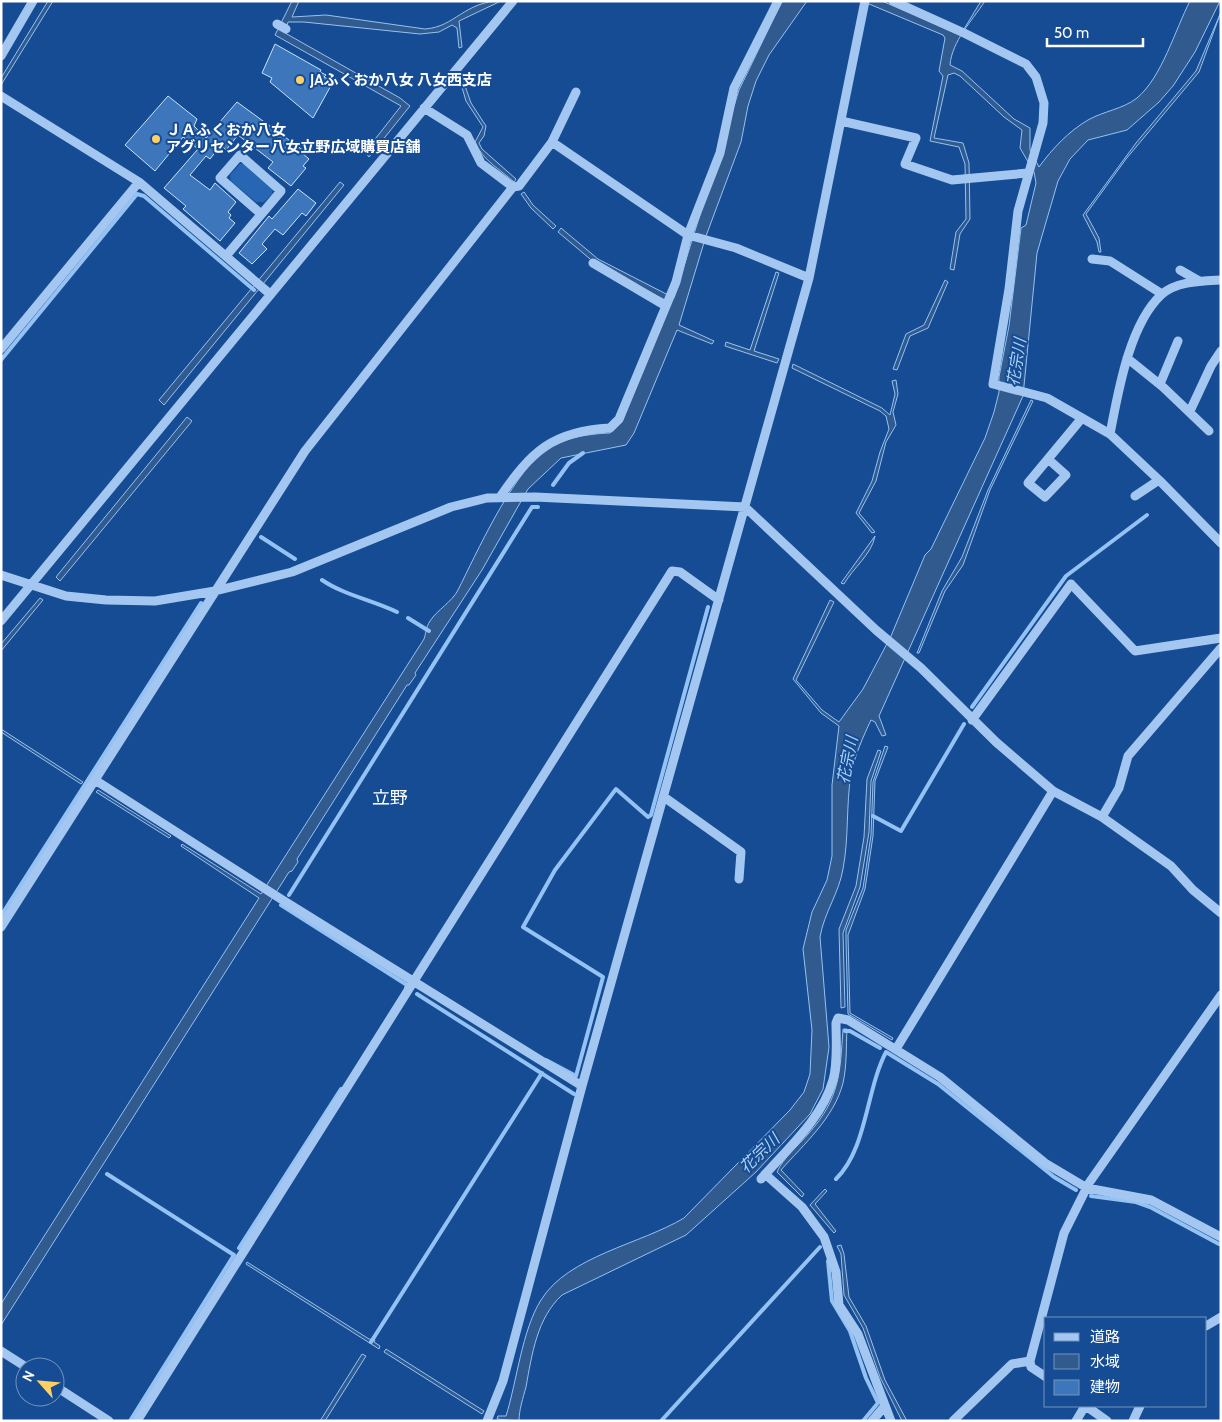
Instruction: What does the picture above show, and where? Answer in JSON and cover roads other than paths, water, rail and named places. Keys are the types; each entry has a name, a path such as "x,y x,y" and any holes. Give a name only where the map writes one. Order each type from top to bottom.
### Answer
{"street":[{"path":"1,56 33,1"},
{"path":"1,621 513,1"},
{"path":"500,497 521,468 538,450 586,429 610,428 619,419 676,282 688,235 720,153 734,88 778,1"},
{"path":"487,1421 503,1381 582,1086 809,278 864,1"},
{"path":"893,1 1026,64 1036,77 1044,102 1043,122 1018,211 1009,289 994,384 1047,398 1110,434 1159,480 1221,543"},
{"path":"277,24 286,29"},
{"path":"1,927 305,451 513,187 519,186 527,178 552,142 576,92"},
{"path":"1,96 139,182 270,294"},
{"path":"424,108 467,135 481,163 513,187"},
{"path":"841,121 916,138 905,164 952,180 1028,173"},
{"path":"552,142 688,235 736,248 809,278"},
{"path":"226,256 281,191 240,155 220,178 261,214"},
{"path":"1,349 139,182"},
{"path":"1092,259 1110,260 1162,294"},
{"path":"593,263 666,306"},
{"path":"1180,270 1199,281"},
{"path":"1110,434 1127,358 1142,323 1162,294 1178,286 1199,281 1221,280"},
{"path":"1160,384 1178,341"},
{"path":"1190,411 1211,366 1221,351"},
{"path":"1127,358 1160,384 1209,431"},
{"path":"1048,459 1082,418"},
{"path":"1135,496 1159,480"},
{"path":"1,575 66,596 106,600 155,600 215,591 292,572 451,507 500,497 745,507 876,630 920,668 972,720 1054,791 1102,817 1171,866 1193,890 1221,913"},
{"path":"137,1421 672,571 680,572 719,600"},
{"path":"972,720 1071,584 1135,652 1221,638"},
{"path":"1102,817 1119,788 1128,756 1221,648"},
{"path":"95,780 276,896 582,1086"},
{"path":"896,1049 1054,791"},
{"path":"664,797 742,852 739,879"},
{"path":"1044,1376 1031,1367 1030,1361 1064,1233 1087,1188 1221,995"},
{"path":"891,1421 884,1407 858,1334 839,1305 836,1272 824,1237 802,1207 763,1176 812,1120 827,1097 833,1079 837,1054 836,1022 838,1018 848,1020 940,1078 1045,1163 1087,1188 1152,1200 1221,1237"},
{"path":"1207,1325 1221,1317"},
{"path":"1,1351 15,1360"},
{"path":"953,1421 1012,1364 1030,1361"},
{"path":"65,1392 109,1421"},
{"path":"872,1421 884,1407"},
{"path":"1076,1421 1084,1407"},
{"path":"1086,1407 1107,1421"},
{"path":"1133,1421 1140,1407"}],"water":[{"path":"48,1 53,1 1,85 1,78"},
{"path":"292,1 299,1 292,17 326,15 425,29 444,24 478,5 501,1 459,21 462,47 459,48 457,28 452,25 439,32 420,34 288,22 285,33 400,98 410,106 369,157 365,152 401,106 275,35"},
{"path":"782,1 807,1 769,55 756,81 748,106 741,142 706,236 679,325 714,341 712,344 677,330 634,433 626,445 561,458 528,489 482,570 415,673 416,675 407,685 297,859 298,862 292,871 289,872 1,1325 1,1304 259,898 181,846 182,844 261,894 424,639 430,621 458,590 484,537 518,480 530,465 549,448 565,440 592,434 610,433 622,422 671,303 596,264 558,232 561,228 598,259 674,298 739,90"},
{"name":"花宗川","path":"862,1 882,1 955,33 964,29 981,1 985,1 954,48 950,65 962,71 1014,119 1030,128 1030,150 1039,167 1074,129 1094,117 1132,102 1146,89 1161,66 1190,1 1220,1 1195,52 1173,86 1159,102 1127,130 1088,140 1070,159 1058,181 1037,253 1023,396 879,716 886,735 882,736 875,722 871,720 851,774 843,869 820,937 829,1047 823,1089 810,1114 756,1172 686,1235 562,1295 547,1314 537,1337 520,1408 519,1421 497,1419 498,1416 506,1416 524,1341 534,1312 553,1285 569,1272 606,1252 684,1218 790,1110 804,1092 810,1074 812,1030 803,949 812,912 827,880 832,856 832,785 839,726 821,713 793,679 830,600 834,602 796,680 822,710 839,722 863,689 891,636 925,555 931,549 985,438 994,412 1009,326 1021,228 1026,225 1036,183 1034,172 1020,148 1022,130 1004,117 960,76 954,73 948,75 934,138 963,143 969,163 970,219 960,234 954,270 950,269 956,232 966,219 965,164 959,147 930,141 943,76 939,71 945,38 943,35"},
{"path":"1221,12 1199,72 1126,159 1086,214 1099,238 1101,252 1099,252 1097,242 1083,215 1136,143 1196,71"},
{"path":"464,83 471,103 486,126 484,136 479,143 482,149 516,179 514,182 487,160 478,149 475,142 483,127 466,101 461,84"},
{"path":"340,182 344,185 164,405 159,400"},
{"path":"524,192 533,205 556,226 553,229 531,208 521,194"},
{"path":"776,272 779,273 754,351 779,359 777,363 725,346 726,342 750,350"},
{"path":"945,280 948,282 928,328 910,336 897,370 893,369 906,334 924,325"},
{"path":"793,364 882,408 890,415 895,394 892,381 896,380 898,394 893,412 896,425 886,442 876,481 859,513 875,532 872,533 856,513 872,481 889,429 886,416 880,411 792,368"},
{"path":"1031,400 1033,401 990,490 963,565 945,591 919,653 917,653 942,591 962,557 988,490"},
{"path":"187,417 192,421 60,581 56,577"},
{"path":"875,536 866,555 844,584 841,583"},
{"path":"40,598 43,600 1,651 1,644"},
{"path":"1,729 83,782 81,784 1,732"},
{"path":"885,746 888,747 875,781 873,836 865,889 848,935 850,1013 893,1038 892,1040 848,1014 846,942 846,930 863,888 871,835 873,782"},
{"path":"878,750 881,751 871,781 869,832 860,887 843,933 845,1007 841,1008 839,929 856,886 864,837 867,779"},
{"path":"98,790 171,836 169,838 96,792"},
{"path":"843,1029 847,1029 846,1063 839,1096 817,1130 781,1170 804,1194 802,1197 777,1172 787,1157 819,1120 833,1096 841,1059"},
{"path":"825,1189 827,1191 815,1204 836,1231 834,1233 810,1205"},
{"path":"841,1245 844,1254 849,1297 866,1326 885,1380 907,1421 902,1421 880,1377 863,1328 844,1295 841,1254 837,1246"},
{"path":"247,1262 369,1339 375,1340 374,1342 380,1346 379,1349 246,1264"},
{"path":"386,1349 484,1411 482,1414 384,1352"},
{"path":"362,1354 366,1356 325,1421 320,1421"}],"waterway":[{"path":"1,360 137,194 144,196 254,290"},
{"path":"553,485 569,463 583,453"},
{"path":"289,895 532,507 538,507"},
{"path":"972,707 1066,576 1147,515"},
{"path":"261,537 295,559"},
{"path":"322,580 339,590 397,612"},
{"path":"1,916 201,603"},
{"path":"546,1060 576,1076 603,977 523,927 555,870 616,789 648,817 651,815 708,607"},
{"path":"408,618 429,631"},
{"path":"873,816 901,831 964,724"},
{"path":"281,905 407,985 406,988"},
{"path":"417,994 574,1094"},
{"path":"845,1031 850,1031 880,1048"},
{"path":"836,1179 854,1152 879,1067 886,1052 938,1084 1054,1177 1076,1190"},
{"path":"371,1342 542,1073"},
{"path":"239,1248 341,1089"},
{"path":"107,1174 234,1255 130,1421"},
{"path":"1091,1196 1136,1202 1150,1207 1219,1244"},
{"path":"661,1421 820,1247"},
{"path":"828,1261 832,1301 850,1331 866,1378 878,1403 863,1421"},
{"path":"881,1421 886,1421"}],"place":[{"name":"JAふくおか八女 八女西支店","path":"300,80"},
{"name":"ＪＡふくおか八女 アグリセンター八女立野広域購買店舗","path":"156,139"}],"district":[{"name":"立野","path":"390,798"}]}
